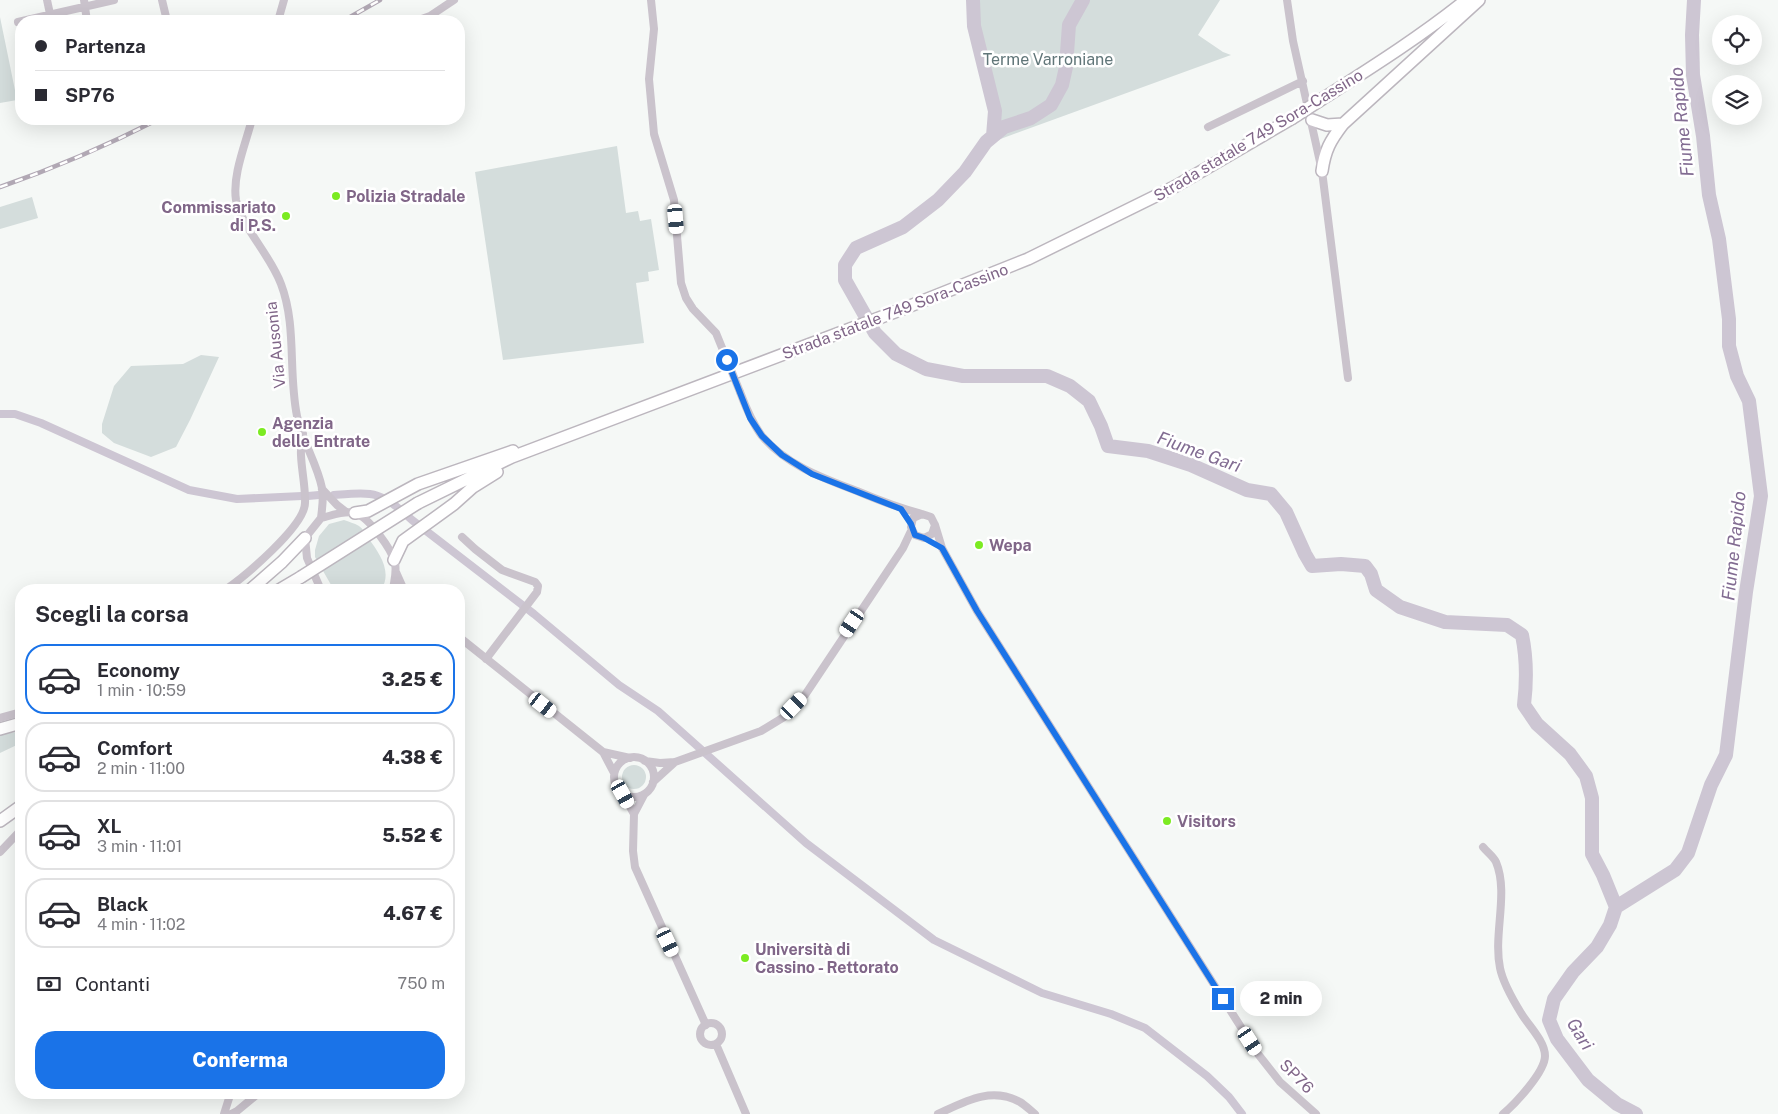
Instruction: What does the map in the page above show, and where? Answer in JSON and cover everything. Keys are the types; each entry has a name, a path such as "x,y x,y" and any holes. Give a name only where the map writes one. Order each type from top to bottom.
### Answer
{"highway":[{"name":"Strada statale 749 Sora-Cassino","path":"289,584 418,503 512,457 900,310 1028,259 1176,186 1292,119 1395,52 1444,18 1466,0"},
{"path":"1322,171 1328,144 1343,124 1479,0"},
{"path":"1312,120 1327,125 1343,124"},
{"path":"351,513 368,511 418,484 496,456 563,437"},
{"path":"394,560 403,541 474,487 563,437"},
{"path":"257,584 305,538"},
{"name":"Strada statale 749 Sora-Cassino","path":"292,584 301,577"},
{"path":"0,821 15,810"}],"street":[{"path":"47,0 50,14"},
{"path":"46,15 84,3 114,0"},
{"path":"162,0 166,15"},
{"path":"280,15 284,0"},
{"path":"432,15 454,0"},
{"path":"651,0 654,30 649,79 654,134 674,200 681,283 686,298 693,309 716,333 750,418 762,436 782,455 812,474 901,509 931,517 935,525 932,534 903,548"},
{"path":"1287,0 1293,41 1322,171 1348,378"},
{"path":"1208,127 1303,81"},
{"name":"Via Ausonia","path":"250,125 236,179 236,198 244,221 269,259 286,298 291,335 294,401 302,434 322,489 321,518"},
{"path":"233,584 253,568 292,529 302,516 305,505 300,444 302,434"},
{"name":"Via Ausonia","path":"322,489 351,513 364,517 384,542 394,560"},
{"path":"901,509 915,535 923,537 942,548"},
{"path":"318,584 307,558 305,538 321,518 351,513"},
{"path":"603,752 645,761 660,763 676,762 761,731 784,717 805,695 903,548 912,527 913,518 922,514"},
{"name":"SP76","path":"935,525 942,548 977,611 1258,1054 1280,1082 1316,1114"},
{"path":"462,537 502,570 535,582 538,589 486,659"},
{"path":"394,560 396,572 401,584"},
{"path":"394,584 396,572"},
{"path":"465,642 603,752 614,773 615,785 623,794 634,814"},
{"path":"0,718 15,714"},
{"path":"614,773 620,763 630,758"},
{"path":"645,761 652,770 653,782"},
{"path":"623,794 634,797 644,794 649,790 653,782 676,762"},
{"path":"644,794 634,814 633,851 635,868 706,1025"},
{"path":"0,852 15,836"},
{"path":"1483,847 1495,860 1499,872 1501,892 1498,928 1500,969 1520,1011 1541,1043 1545,1056 1543,1065 1519,1100 1503,1114"},
{"path":"714,1024 720,1029 721,1039 716,1044 709,1045 701,1039 700,1033 706,1025 714,1024"},
{"path":"716,1044 746,1114"},
{"path":"938,1114 974,1098 997,1095 1020,1102 1035,1114"},
{"path":"224,1114 229,1099"},
{"path":"231,1114 238,1111 252,1099"}],"green space":[{"name":"Terme Varroniane","path":"977,0 1220,0 1198,35 1223,52 1231,55 995,141 993,86 978,25"},
{"path":"0,17 15,90 15,100 0,103"},
{"path":"617,146 626,213 638,211 640,221 651,219 659,270 648,272 649,281 636,283 644,343 503,360 475,172"},
{"path":"32,197 38,218 0,229 0,207"},
{"path":"201,355 219,357 176,447 151,457 114,443 102,433 102,424 114,386 131,366 183,364"},
{"path":"344,520 362,529 377,550 383,563 386,576 384,584 331,584 315,557 319,536 329,524"},
{"path":"15,732 15,746 0,753 0,735"},
{"path":"634,765 642,769 646,777 642,785 634,789 626,785 622,777 626,769"}],"waterway":[{"path":"973,0 974,26 995,111 993,136"},
{"name":"Fiume Gari","path":"1083,0 1069,25 1066,67 1062,85 1051,105 1031,118 1004,127 986,142 965,172 938,200 903,227 856,248 845,265 845,280 875,333 896,354 926,369 963,376 1047,376 1070,386 1089,401 1108,446 1148,451 1191,465 1247,490 1271,494 1286,512 1312,566 1341,564 1365,566 1371,574 1376,590 1400,607 1445,622 1507,625 1522,635 1526,670 1524,705 1537,724 1570,754 1586,776 1592,798 1592,854 1616,907"},
{"name":"Fiume Rapido","path":"1616,907 1675,870 1688,853 1711,785 1726,755 1746,592 1761,496 1749,401 1737,376 1729,346 1729,319 1719,239 1709,195 1703,136 1693,75 1692,35 1694,0"},
{"path":"0,414 15,414 41,423 189,490 237,499 302,496"},
{"path":"334,495 369,494 392,503 534,614 619,685 658,711 806,843 934,940 1042,993 1111,1014 1145,1028 1207,1076 1229,1097 1242,1114"},
{"path":"308,496 319,495"},
{"name":"Gari","path":"1616,907 1610,925 1597,947 1573,972 1554,999 1549,1020 1557,1039 1588,1080 1617,1104 1636,1114"}],"railway":[{"path":"354,15 380,0"},
{"path":"0,187 81,156 147,125"}],"place":[{"name":"Polizia Stradale","path":"336,196"},
{"name":"Commissariato di P.S.","path":"286,216"},
{"name":"Agenzia delle Entrate","path":"262,432"},
{"name":"Wepa","path":"979,545"},
{"name":"Visitors","path":"1167,821"},
{"name":"Università di Cassino - Rettorato","path":"745,958"}],"route":[{"path":"727,360 750,418 762,436 782,455 812,474 901,509 911,524 915,535 942,548 977,611 1223,999"}]}
